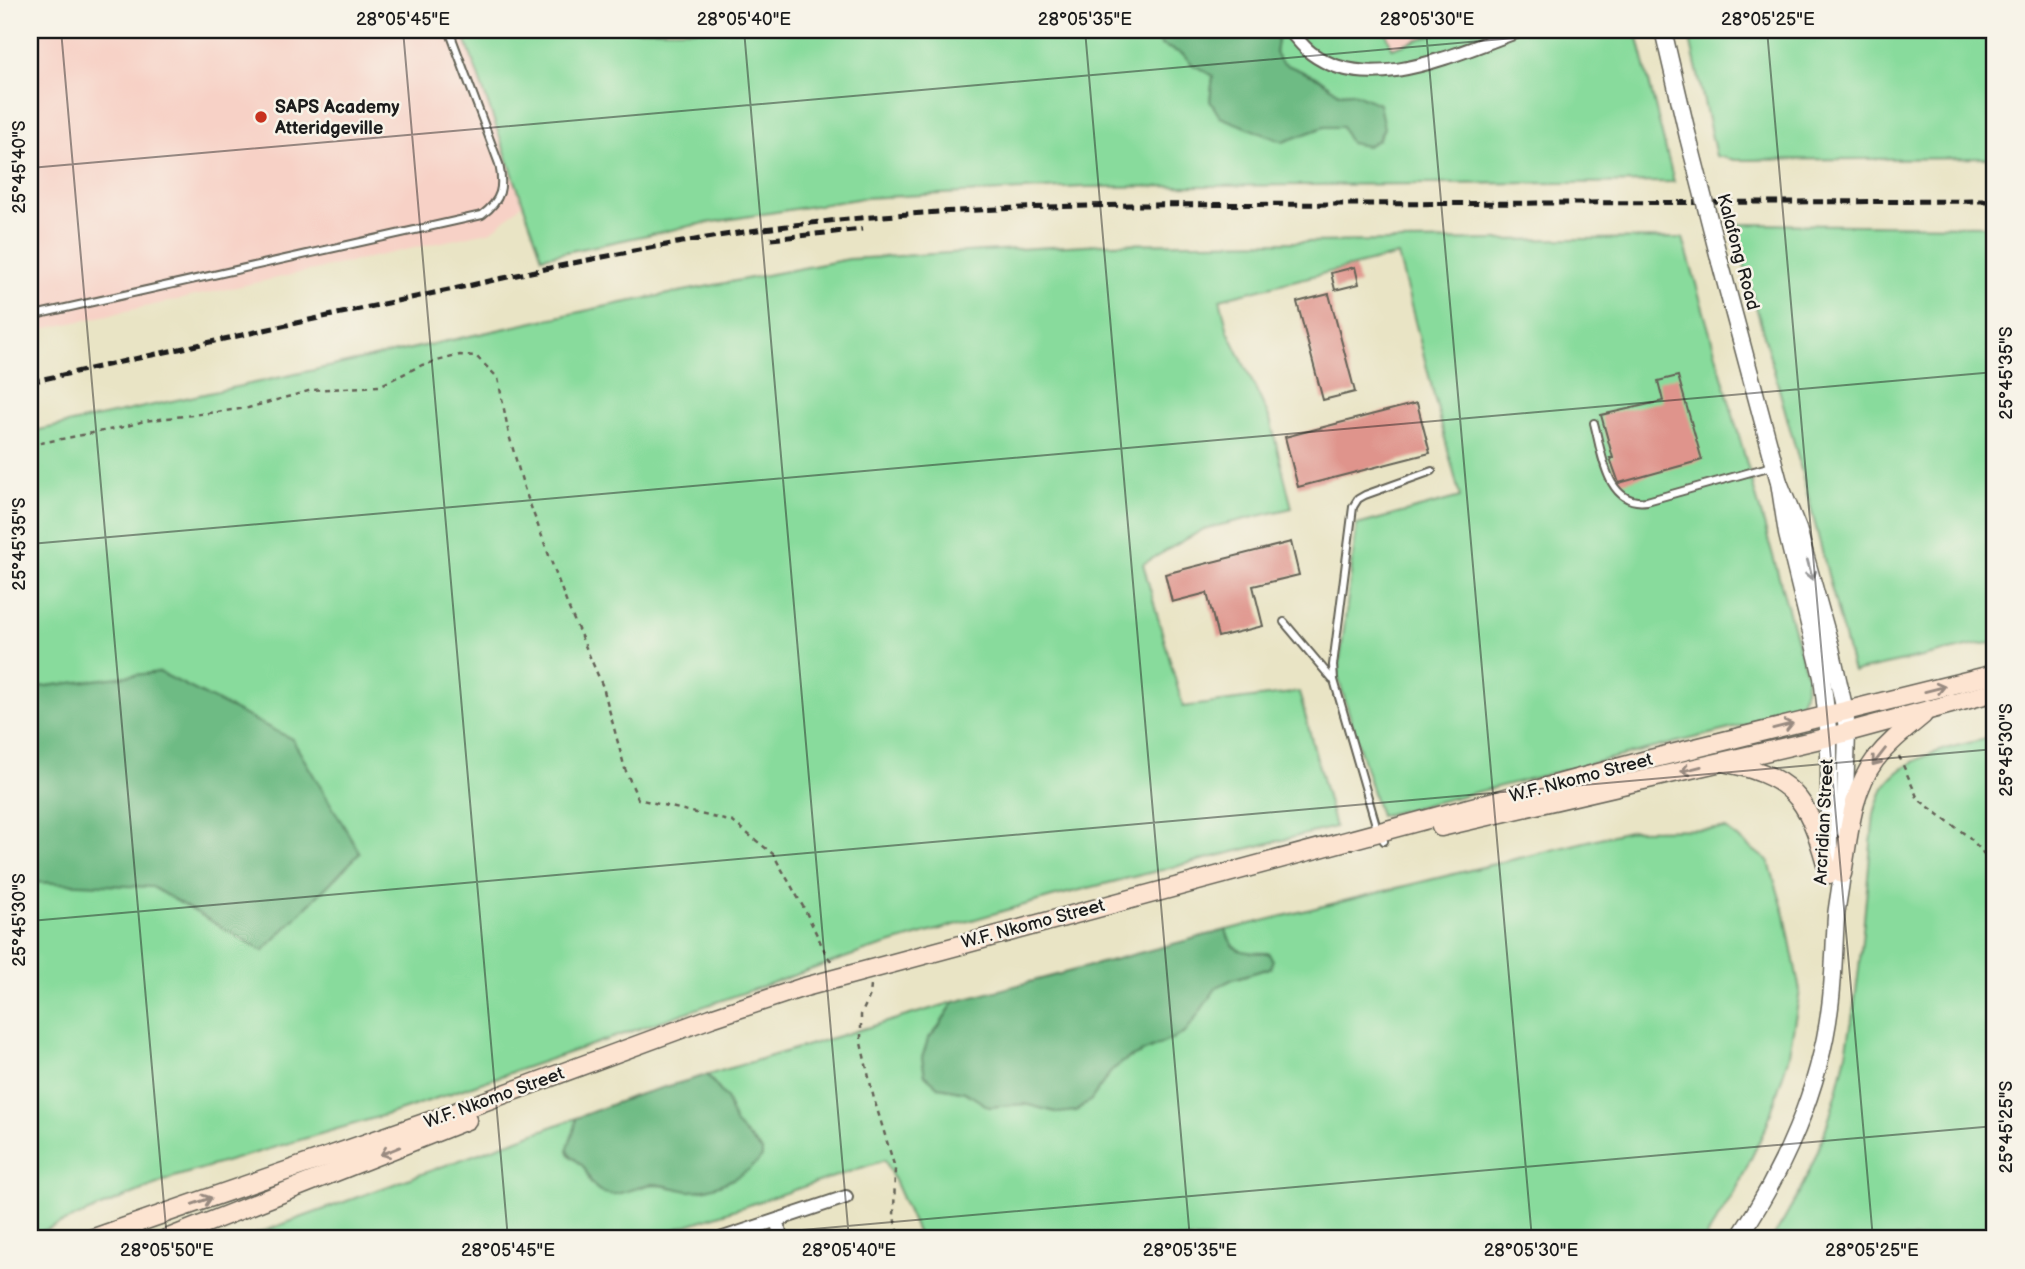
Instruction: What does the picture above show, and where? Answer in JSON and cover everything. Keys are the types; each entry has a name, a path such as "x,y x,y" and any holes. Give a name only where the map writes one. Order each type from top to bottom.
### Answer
{"main road":[{"name":"W.F. Nkomo Street","path":"166,1239 512,1103 813,994 1643,761 1995,674"},
{"name":"W.F. Nkomo Street","path":"85,1235 453,1113 711,1018 846,975 1381,836 1829,737 1995,692"},
{"path":"1836,874 1863,779 1892,741 1929,711"},
{"path":"1722,762 1761,772 1791,789 1810,814 1836,874"}],"street":[{"path":"1289,30 1311,54 1338,66 1364,73 1387,73 1412,68 1522,30"},
{"name":"Kalafong Road","path":"1663,30 1720,262 1779,482 1787,534 1822,677 1836,713 1847,732"},
{"name":"Kalafong Road","path":"1829,737 1836,713"},
{"name":"Arcridian Street","path":"1836,874 1847,732"},
{"name":"Arcridian Street","path":"1738,1239 1754,1215 1790,1146 1810,1091 1830,1009 1836,874 1829,737"},
{"path":"720,1239 846,1197"},
{"path":"776,1221 782,1239"}],"lane":[{"path":"30,316 482,215 499,198 502,181 499,164 449,30"},
{"path":"1594,423 1613,488 1621,496 1634,501 1647,501 1774,466"},
{"path":"1381,836 1334,680 1333,665 1353,507 1358,499 1365,495 1432,471"},
{"path":"1284,622 1334,680"}],"path":[{"path":"30,445 124,428 144,421 248,408 312,390 379,386 422,365 460,355 476,356 498,378 509,435 524,488 558,581 603,687 625,769 638,799 733,822 773,854 827,956 846,975"},
{"path":"1892,741 1917,799 1969,837 1982,851 1995,878"},
{"path":"872,976 870,995 861,1015 861,1043 874,1099 895,1168 894,1218 901,1239"},
{"path":"56,1239 85,1235"}],"shaded area":[{"name":"SAPS Academy Atteridgeville","path":"30,30 462,30 522,204 492,231 30,332"},
{"path":"1385,30 1447,30 1391,48"}],"green space":[{"path":"462,30 1155,30 1161,45 1183,54 1192,64 1213,76 1210,101 1283,142 1324,127 1342,127 1352,92 1339,93 1318,78 1282,63 1275,53 1277,30 1385,30 1392,48 1447,30 1636,30 1674,182 1084,187 863,198 695,225 542,257"},
{"path":"1155,30 1277,30 1275,53 1282,63 1318,78 1339,93 1352,92 1379,104 1384,128 1378,140 1367,146 1350,143 1342,127 1324,127 1283,142 1220,117 1210,101 1213,76 1192,64 1183,54 1161,45"},
{"path":"1688,30 1995,30 1995,158 1735,160 1716,156"},
{"path":"1733,224 1995,226 1995,643 1853,672 1796,450"},
{"path":"1683,238 1807,676 1803,698 1792,709 1778,717 1380,816 1338,677 1357,525 1460,497 1398,255 1220,299 1228,331 1270,419 1292,508 1204,529 1143,564 1183,707 1299,692 1335,827 1052,897 868,950 402,1110 174,1177 30,1236 30,432 612,305 849,259 1101,244"},
{"path":"159,672 292,739 360,853 263,951 152,887 30,882 30,688"},
{"path":"1995,737 1995,1239 1772,1239 1801,1190 1822,1139 1838,1087 1858,980 1874,814 1880,795 1890,780 1916,761 1948,748"},
{"path":"1726,829 1769,862 1785,915 1800,991 1788,1059 1767,1125 1737,1188 1705,1239 920,1239 885,1160 645,1239 242,1239 576,1118 576,1131 568,1149 570,1155 584,1167 591,1184 621,1193 652,1184 692,1191 762,1151 736,1125 726,1098 707,1075 954,1002 928,1040 922,1058 925,1075 939,1087 965,1092 989,1107 1025,1104 1059,1113 1090,1101 1112,1070 1127,1059 1185,1033 1216,987 1270,968 1238,949 1226,930 1633,830"},
{"path":"1226,930 1232,944 1241,951 1268,953 1273,960 1270,968 1233,979 1217,987 1185,1033 1127,1059 1112,1070 1090,1101 1076,1111 1059,1113 1025,1104 989,1107 965,1092 939,1087 925,1075 922,1058 928,1039 954,1002"},
{"path":"707,1075 726,1098 736,1125 762,1151 762,1157 756,1164 729,1181 690,1191 652,1184 606,1194 596,1188 582,1165 568,1151 576,1118 634,1096"}],"building":[{"path":"1355,267 1359,284 1335,290 1331,273"},
{"path":"1329,294 1355,392 1323,400 1297,302"},
{"path":"1678,376 1702,460 1619,483 1610,458 1613,458 1601,415 1663,401 1658,381"},
{"path":"1417,403 1430,453 1298,487 1285,437"},
{"path":"1291,542 1299,575 1253,586 1263,626 1218,637 1207,593 1172,602 1165,574"}],"railway":[{"path":"30,382 590,260 722,235 891,215 1131,205 1995,201"},
{"path":"771,239 862,229"}],"place":[{"name":"SAPS Academy Atteridgeville","path":"261,117"}]}
